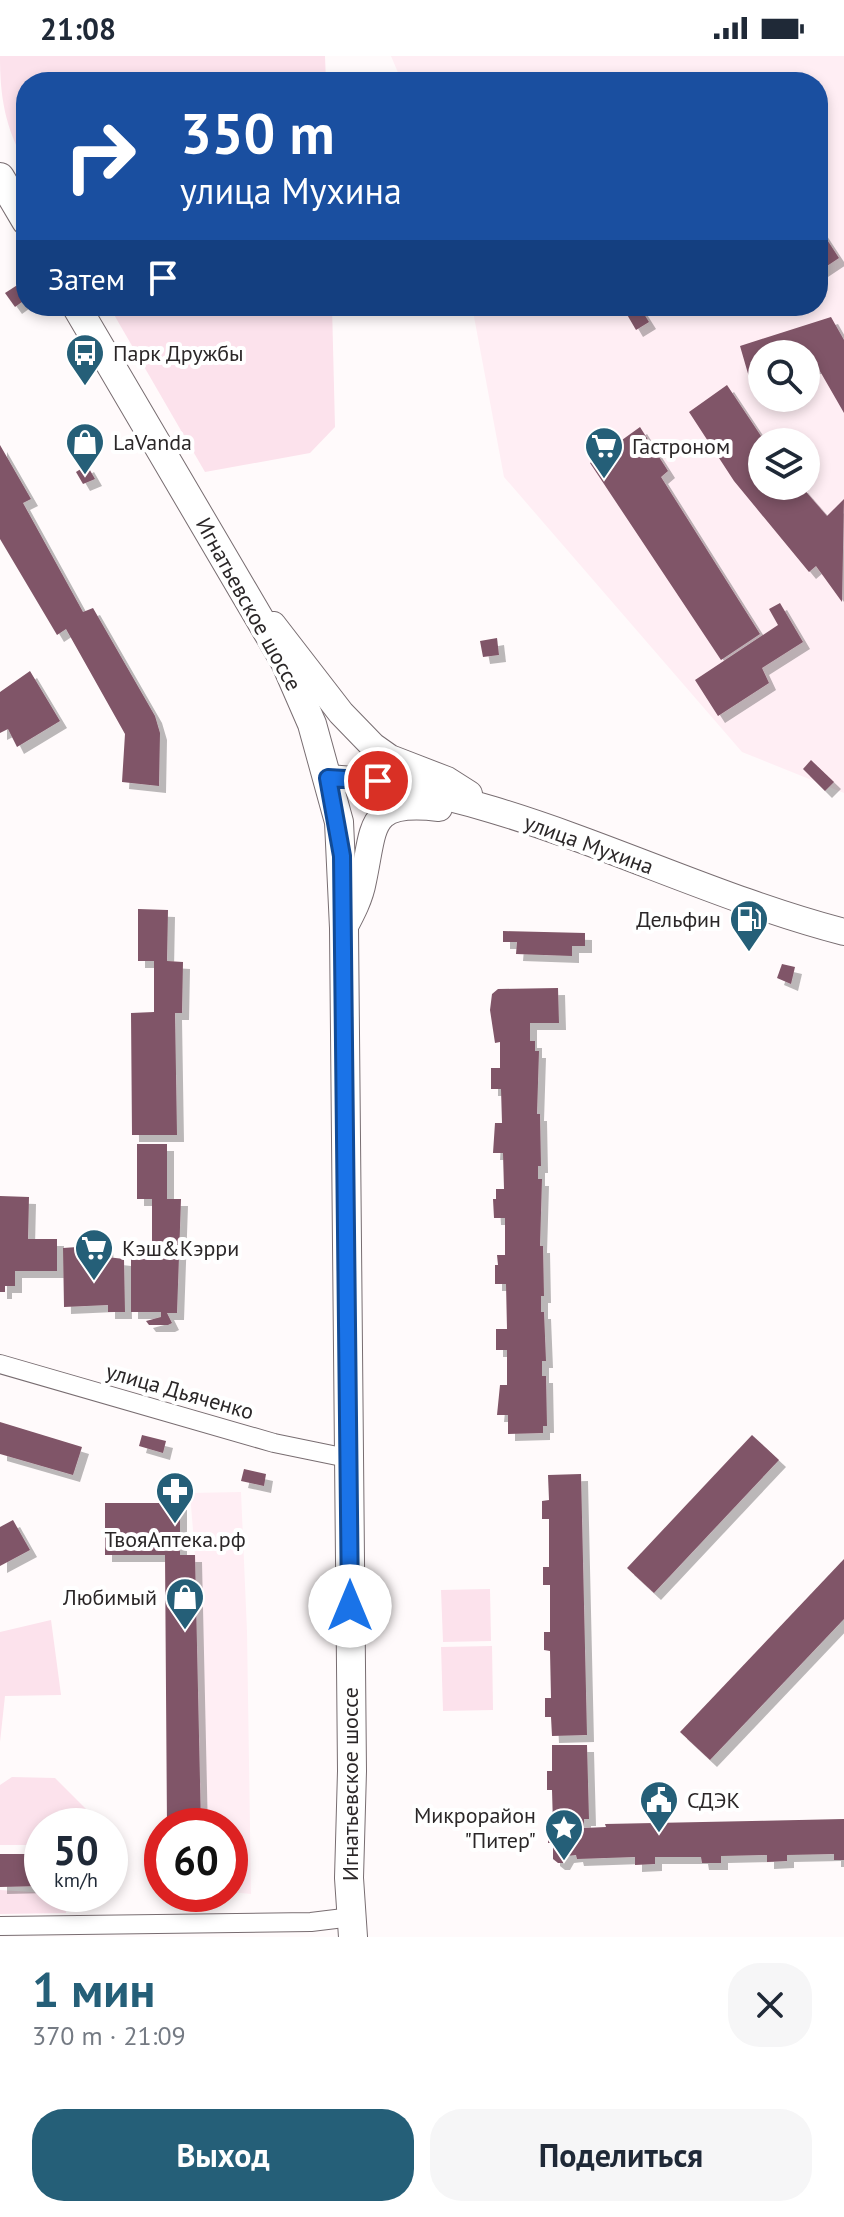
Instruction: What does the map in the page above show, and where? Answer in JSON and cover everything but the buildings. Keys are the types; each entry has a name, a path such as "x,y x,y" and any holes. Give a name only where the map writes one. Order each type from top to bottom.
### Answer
{"main road":[{"path":"0,177 16,204"},
{"name":"Игнатьевское шоссе","path":"82,316 285,662 312,724 328,778 342,856 352,1927"},
{"path":"239,583 341,713 373,746 399,763 447,780 503,814"},
{"name":"улица Мухина","path":"328,778 378,781 503,814 588,841 748,905 844,932"},
{"path":"344,928 364,879 370,833 390,812 421,806 503,814"}],"street":[{"name":"улица Дьяченко","path":"0,1364 274,1443 347,1458"},
{"path":"0,1926 311,1922 352,1927"}],"shaded area":[{"path":"0,56 325,56 326,72 16,72 16,144 5,112"},
{"path":"391,56 844,56 844,793 742,752 504,477 474,316 828,316 828,72 398,72"},
{"path":"115,316 332,316 335,427 310,453 205,472"},
{"path":"241,1492 247,1631 251,1894 248,1894 248,1808 201,1808 195,1555 190,1493"},
{"path":"490,1589 491,1641 443,1642 441,1590"},
{"path":"51,1620 61,1695 5,1696 0,1742 0,1632"},
{"path":"492,1646 493,1710 443,1711 441,1647"},
{"path":"12,1777 55,1778 85,1808 24,1808 24,1845 0,1845 0,1785"},
{"path":"0,1890 24,1892 24,1912 66,1913 0,1914"}],"place":[{"name":"Парк Дружбы","path":"85,387"},
{"name":"LaVanda","path":"85,476"},
{"name":"Гастроном","path":"604,480"},
{"name":"Дельфин","path":"749,953"},
{"name":"Кэш&Кэрри","path":"94,1282"},
{"name":"ТвояАптека.рф","path":"175,1525"},
{"name":"Любимый","path":"185,1631"},
{"name":"СДЭК","path":"659,1834"},
{"name":"Микрорайон \"Питер\"","path":"564,1862"}],"route":[{"path":"350,1606 344,928 339,822 328,778 378,781"}]}
